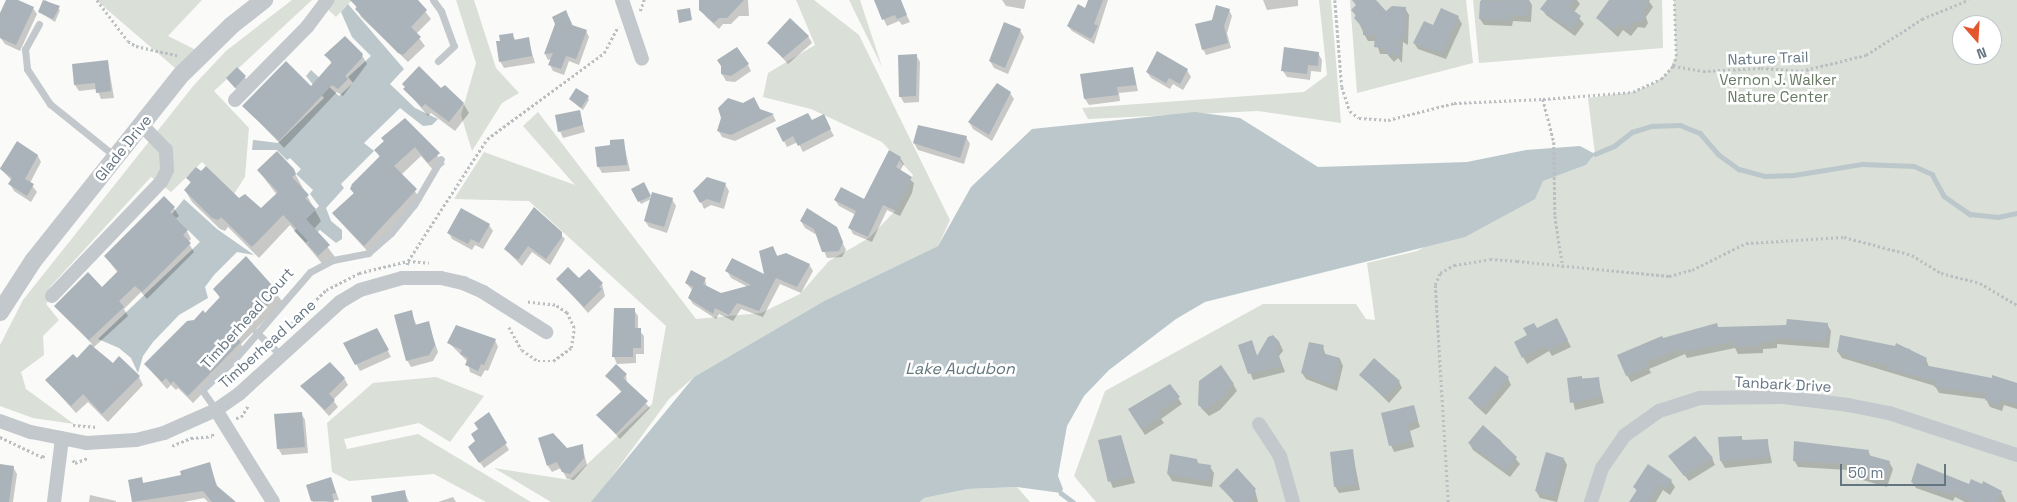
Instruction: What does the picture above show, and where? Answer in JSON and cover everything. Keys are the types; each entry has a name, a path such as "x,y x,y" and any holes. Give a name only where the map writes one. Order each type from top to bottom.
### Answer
{"street":[{"name":"Glade Drive","path":"0,312 33,261 192,63 264,0"},
{"path":"235,100 307,27 327,0"},
{"path":"622,0 642,59"},
{"path":"52,296 161,182 166,170 166,150 142,125"},
{"name":"Timberhead Lane","path":"0,421 62,439 86,443 136,440 164,433 216,410 282,356 340,302 360,290 402,278 441,278 463,283 483,292 546,332"},
{"name":"Tanbark Drive","path":"1591,502 1602,468 1624,436 1658,411 1700,398 1783,397 1848,405 1889,413 2017,455"},
{"path":"216,410 273,502"},
{"path":"1259,424 1280,456 1293,502"},
{"path":"54,502 62,439"}],"lane":[{"path":"433,0 442,11 454,46 438,61"},
{"path":"39,24 25,49 27,68 50,104 116,157"},
{"name":"Timberhead Court","path":"216,410 202,390 310,272 333,260 368,253 391,233 414,205 442,159"},
{"path":"256,332 282,356"}],"path":[{"path":"97,0 128,41 136,46 180,55 192,63"},
{"path":"1336,0 1342,87 1350,111 1358,118 1388,120 1454,103 1632,92 1652,85 1673,66 1676,56 1674,0"},
{"name":"Nature Trail","path":"1673,66 1703,71 1762,68 1801,71 1866,56 1922,19 1968,0"},
{"path":"1543,99 1554,142 1555,216 1563,268"},
{"path":"1448,502 1437,278 1446,268 1454,265 1490,259 1563,268 1669,276 1692,270 1746,244 1844,237 1912,256 1941,273 1980,283 2017,305"},
{"path":"408,261 433,263"},
{"path":"508,325 514,331 522,350 538,361 560,358 574,341 573,323 568,313 555,305 531,304 520,298"},
{"path":"226,424 241,417 249,405"}],"green space":[{"path":"96,0 202,0 168,36 202,53 182,74"},
{"path":"292,0 312,0 214,91 249,128 245,177 234,194 202,162 171,192 151,177 50,287 52,296 46,304 59,320 43,336 44,355 21,372 26,389 74,424 33,418 0,406 0,345 23,300 194,85 226,51"},
{"path":"318,0 352,0 336,17"},
{"path":"456,0 474,0 496,68 519,93 502,103 472,151 461,115 476,63"},
{"path":"796,0 814,0 859,35 950,220 938,246 824,301 694,377 669,399 593,502 551,502 494,468 570,480 652,404 666,326 529,201 454,199 484,152 575,185 523,126 538,112 696,319 761,313 800,294 829,261 869,238 895,211 913,175 882,142 811,109 763,97 768,73 815,45"},
{"path":"849,0 860,0 882,67"},
{"path":"1319,0 1331,0 1341,123 1258,111 1088,119 1082,108 1304,92 1327,75"},
{"path":"1350,0 1466,0 1473,63 1357,93"},
{"path":"1473,0 1662,0 1663,48 1479,63"},
{"name":"Vernon J. Walker Nature Center","path":"1674,0 2017,0 2017,502 1096,502 1074,476 1105,391 1263,304 1356,304 1366,319 1375,320 1367,263 1417,251 1542,181 1586,165 1595,154 1588,98 1633,92 1652,85 1668,73 1676,56"},
{"path":"436,377 484,396 450,442 419,423 344,439 347,449 418,434 531,502 486,502 434,474 349,481 332,472 327,423 373,383"},
{"path":"1017,487 1030,502 920,502 924,498 968,489"}],"water":[{"path":"348,4 404,69 390,84 415,108 438,119 432,125 423,126 400,108 364,143 374,151 341,184 344,188 326,208 331,221 342,230 342,239 336,243 320,230 306,243 294,231 319,206 310,194 313,190 296,174 301,169 290,158 287,160 277,150 252,150 253,140 278,143 324,98 306,76 311,70 339,96 353,83 348,77 371,56 352,37 341,12"},
{"name":"Lake Audubon","path":"1195,112 1240,118 1318,167 1467,162 1526,150 1580,146 1595,154 1586,165 1543,181 1535,199 1465,237 1205,302 1176,319 1109,370 1084,396 1067,426 1058,476 1063,489 1061,493 1017,487 968,489 924,498 920,502 591,502 694,377 824,301 938,246 971,187 1032,129"},
{"path":"184,199 217,229 254,255 237,252 214,275 205,287 208,298 179,315 153,342 143,356 138,373 131,358 119,348 98,339 200,242 172,214"}],"building":[{"path":"6,0 18,0 34,7 16,45 0,38 0,13"},
{"path":"43,0 60,6 53,19 38,12"},
{"path":"350,0 418,0 427,10 411,27 421,37 403,55 398,53 355,9 357,7"},
{"path":"699,0 744,0 727,18 719,18 714,23 699,10"},
{"path":"874,0 901,0 907,15 897,19 895,15 882,20"},
{"path":"1088,0 1103,0 1094,24 1098,26 1091,39 1067,26 1078,4 1085,8"},
{"path":"1352,0 1376,0 1386,11 1392,6 1406,7 1405,39 1400,37 1399,58 1393,53 1390,56 1382,48 1374,47 1375,35 1363,35 1363,28 1354,18 1356,15 1351,10 1356,5"},
{"path":"1529,0 1528,16 1510,15 1509,20 1479,19 1480,1"},
{"path":"1547,0 1574,0 1569,7 1581,16 1571,30 1540,9"},
{"path":"1609,0 1650,0 1643,10 1646,16 1641,22 1634,21 1627,30 1619,24 1614,31 1596,18"},
{"path":"1216,5 1230,9 1224,26 1228,43 1202,50 1195,24 1212,20"},
{"path":"690,8 692,20 679,23 677,10"},
{"path":"1441,8 1459,16 1442,53 1413,43 1424,21 1433,25"},
{"path":"566,10 572,25 587,30 576,59 566,56 561,69 548,65 553,53 544,54 555,24 552,17"},
{"path":"790,18 809,36 783,58 767,43"},
{"path":"1004,22 1021,29 1005,68 989,61"},
{"path":"513,33 514,40 529,37 532,56 499,62 496,41 500,41 499,35"},
{"path":"345,36 363,54 361,59 345,76 348,79 338,89 332,85 279,141 242,106 286,61 311,86 332,62 324,55"},
{"path":"737,47 749,64 731,76 721,74 721,66 717,60"},
{"path":"1284,47 1319,52 1318,66 1308,65 1307,74 1281,71"},
{"path":"1157,51 1188,69 1180,84 1169,78 1166,83 1146,72"},
{"path":"917,54 916,96 899,97 898,55"},
{"path":"108,60 111,91 96,93 95,83 74,85 72,64"},
{"path":"419,66 441,88 445,85 464,103 449,122 425,104 422,107 403,89 405,87 402,84"},
{"path":"237,67 246,76 235,88 226,78"},
{"path":"1133,67 1136,85 1117,87 1118,95 1084,99 1080,74"},
{"path":"997,83 1011,92 989,135 968,122"},
{"path":"576,88 589,96 581,108 569,99"},
{"path":"754,97 760,109 774,114 731,135 717,131 721,118 718,108 728,98 743,103"},
{"path":"580,110 583,125 558,132 555,115"},
{"path":"808,113 812,120 824,114 831,129 798,146 793,136 783,142 776,128"},
{"path":"405,118 440,153 428,163 415,147 394,166 417,189 364,246 332,213 354,193 350,189 352,184 380,156 374,150 384,141 381,138"},
{"path":"918,125 967,136 960,158 913,143"},
{"path":"624,139 627,165 597,167 595,147 610,145 610,140"},
{"path":"17,141 38,155 25,179 34,184 27,196 8,184 12,178 0,169"},
{"path":"889,150 901,157 896,167 912,177 896,211 883,205 868,237 848,228 856,211 834,200 841,187 864,199"},
{"path":"277,151 294,169 296,174 292,177 309,195 305,198 316,209 306,219 330,245 318,256 307,244 309,242 283,215 252,247 221,217 218,220 212,218 184,190 191,182 186,178 196,167 201,171 206,166 239,198 245,194 261,208 278,192 257,170"},
{"path":"707,177 726,183 720,203 707,199 700,203 693,191"},
{"path":"644,182 651,196 638,202 631,189"},
{"path":"652,192 673,198 664,227 644,221"},
{"path":"164,196 175,207 170,212 188,230 183,235 191,243 142,292 135,286 119,301 124,307 89,340 54,306 88,272 102,287 118,271 104,256"},
{"path":"534,207 562,232 562,237 546,259 528,246 518,260 504,249"},
{"path":"461,208 490,224 479,243 471,239 468,244 447,233"},
{"path":"807,208 837,227 843,242 839,251 822,252 814,229 800,221"},
{"path":"773,246 777,256 786,253 810,264 797,287 776,278 759,311 737,303 729,315 715,308 713,314 688,298 693,287 685,283 691,270 706,278 703,284 721,293 751,285 725,271 732,258 764,274 759,251"},
{"path":"246,256 279,293 236,337 241,342 188,396 173,381 171,384 166,378 162,382 144,364 187,321 194,320 203,310 205,313 220,297 213,289"},
{"path":"568,267 579,278 589,269 603,283 599,287 602,289 584,307 556,279"},
{"path":"614,308 635,308 635,328 641,328 641,348 633,348 633,357 612,357"},
{"path":"412,310 415,325 429,321 435,345 429,355 406,361 394,315"},
{"path":"1557,318 1568,340 1547,351 1544,345 1522,358 1514,342 1527,335 1523,328 1534,323 1537,328"},
{"path":"1787,319 1828,323 1826,342 1774,338 1774,342 1760,342 1760,346 1733,347 1733,342 1682,352 1681,348 1646,362 1648,367 1626,376 1617,355 1662,336 1663,338 1717,323 1718,327 1786,325"},
{"path":"456,325 496,339 484,365 481,364 478,371 465,365 468,358 460,354 462,350 447,343"},
{"path":"377,328 389,350 355,365 343,343"},
{"path":"1273,335 1280,343 1276,349 1282,366 1248,374 1238,345 1252,340 1257,356 1268,337"},
{"path":"1840,335 1895,346 1896,343 1927,358 1924,365 1992,378 1992,375 2017,383 2017,404 2000,399 1999,405 1985,400 1987,394 1934,387 1935,381 1888,369 1889,365 1850,358 1851,355 1837,352"},
{"path":"1309,342 1324,345 1322,353 1340,358 1333,385 1301,373"},
{"path":"90,344 113,363 119,356 140,376 102,414 83,394 71,406 45,380 73,354 77,358"},
{"path":"1374,358 1400,381 1385,398 1359,375"},
{"path":"330,362 345,378 329,394 335,400 325,410 300,386"},
{"path":"616,364 627,374 623,378 648,401 616,434 596,415 622,391 605,376"},
{"path":"1221,365 1234,384 1224,392 1226,395 1205,410 1198,405 1199,381"},
{"path":"1495,366 1509,377 1482,409 1468,398"},
{"path":"1582,376 1582,379 1599,377 1601,397 1570,403 1567,378"},
{"path":"1170,384 1180,397 1158,412 1161,416 1141,429 1128,409"},
{"path":"1414,405 1418,420 1407,424 1411,441 1389,446 1381,413"},
{"path":"302,412 305,447 277,449 274,414"},
{"path":"489,412 507,443 479,463 468,447 475,441 471,434 478,429 474,423"},
{"path":"1483,425 1517,457 1506,471 1468,443"},
{"path":"553,433 567,448 583,444 584,458 570,474 562,472 557,462 547,466 538,438"},
{"path":"1121,435 1132,476 1108,482 1098,440"},
{"path":"1695,436 1713,458 1684,476 1668,456"},
{"path":"1742,436 1742,440 1768,439 1769,457 1720,461 1718,437"},
{"path":"1794,441 1869,450 1868,455 1890,461 1884,481 1847,470 1849,464 1793,461"},
{"path":"1353,449 1357,484 1334,487 1330,452"},
{"path":"1546,452 1564,458 1553,497 1535,491"},
{"path":"1170,454 1197,459 1197,463 1211,465 1209,481 1167,474"},
{"path":"210,462 216,485 236,502 212,502 203,491 132,502 128,480 142,477 143,483 181,475 180,471"},
{"path":"1917,463 1969,484 1971,479 1982,484 1983,481 2002,491 1997,502 1973,502 1951,491 1950,495 1911,482"},
{"path":"0,464 14,466 9,502 0,502"},
{"path":"1648,464 1672,480 1666,489 1659,484 1648,502 1629,502 1637,490 1633,487"},
{"path":"1237,468 1256,489 1253,492 1256,496 1249,502 1235,502 1219,486"},
{"path":"331,477 336,493 332,494 334,502 311,501 306,485"},
{"path":"405,490 407,502 372,502 371,496"}],"waterway":[{"path":"1595,154 1614,146 1632,132 1652,126 1680,125 1700,133 1718,154 1739,169 1765,176 1794,175 1862,164 1914,166 1932,174 1944,196 1970,214 1998,217 2017,213"},
{"path":"1061,493 1073,502"}]}
